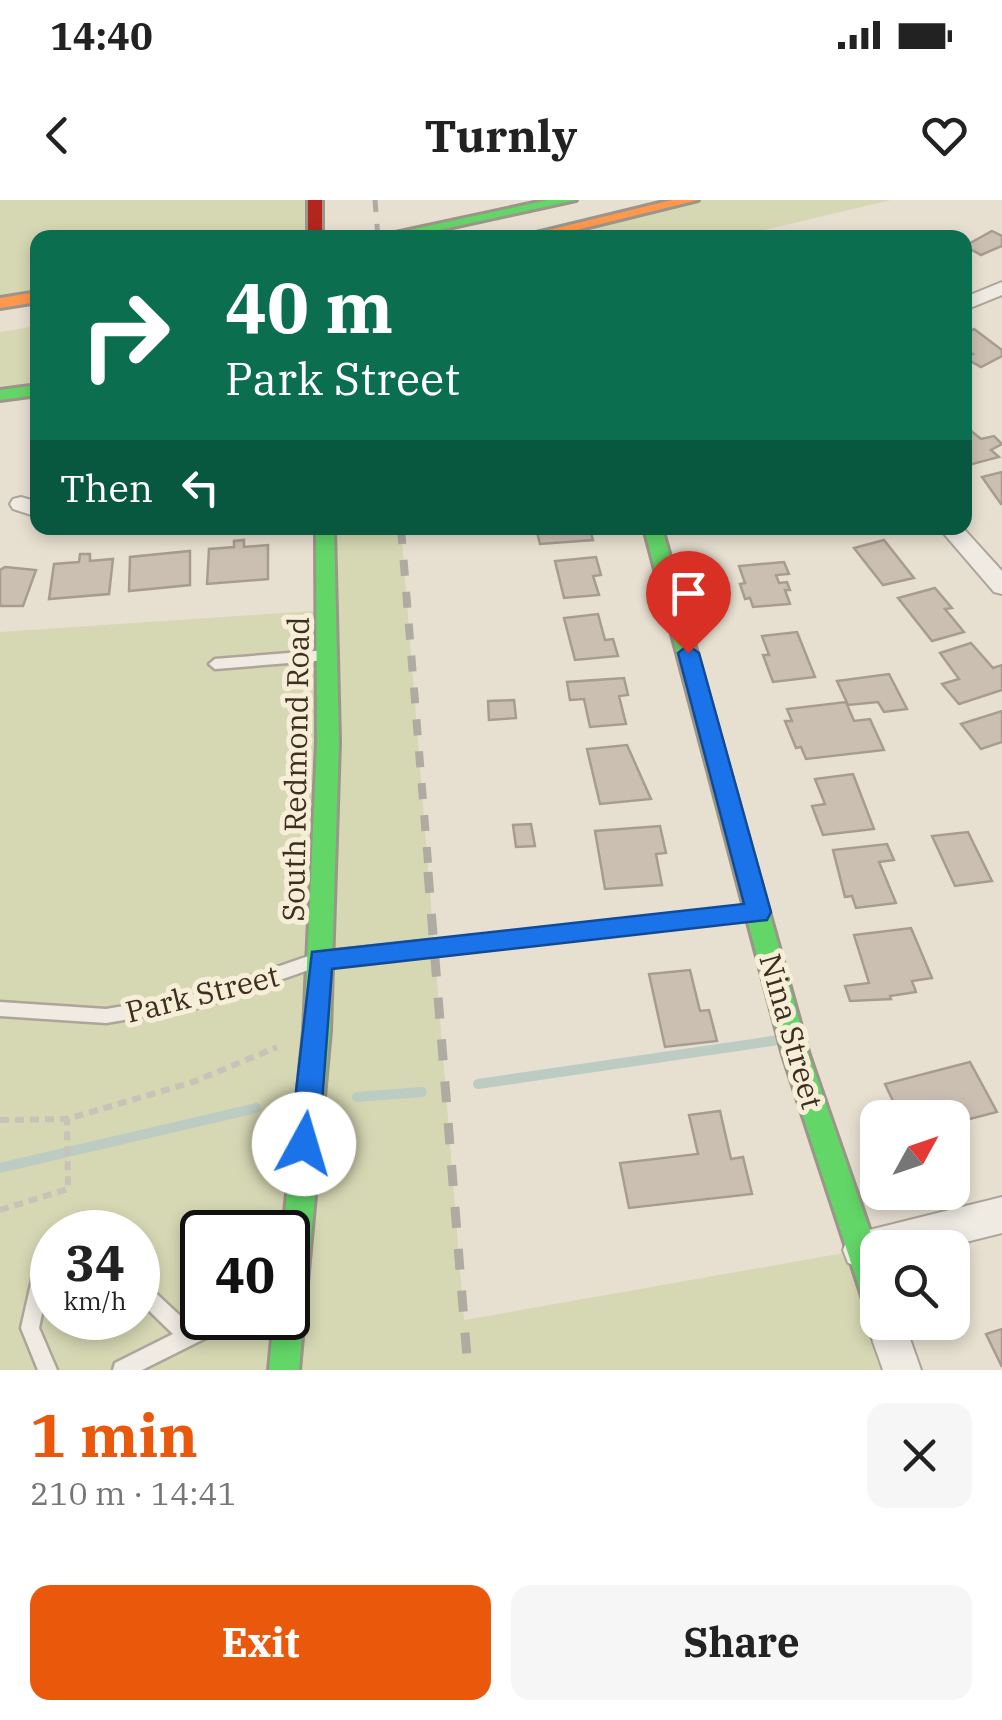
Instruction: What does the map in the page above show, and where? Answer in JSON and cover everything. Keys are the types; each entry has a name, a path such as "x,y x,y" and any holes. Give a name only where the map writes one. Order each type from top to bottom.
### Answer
{"main road":[{"path":"315,200 315,230"},
{"path":"420,230 569,200"},
{"path":"557,230 691,200"},
{"path":"0,303 30,298"},
{"path":"0,395 30,391"},
{"name":"South Redmond Road","path":"298,1210 317,1031 320,960 328,655 325,535"},
{"name":"Nina Street","path":"655,535 796,1055 860,1250"},
{"name":"South Redmond Road","path":"284,1370 286,1340"}],"street":[{"path":"972,302 997,296"},
{"path":"956,535 1002,586"},
{"path":"939,1230 1002,1214"},
{"path":"892,1340 902,1370"}],"lane":[{"path":"214,664 328,655"},
{"name":"Park Street","path":"0,1009 106,1016 202,1000 320,960 759,912"},
{"path":"160,1309 180,1328"},
{"path":"35,1340 48,1370"},
{"path":"122,1370 180,1340"}],"path":[{"path":"0,1120 67,1119 193,1082 317,1031"},
{"path":"0,1210 68,1189 67,1119"}],"green space":[{"path":"0,200 315,200 315,230 30,230 30,298 0,303"},
{"path":"691,200 891,200 765,230 557,230"},
{"path":"30,327 30,391 0,395 0,332"},
{"path":"325,535 402,535 464,1320 860,1250 860,1340 887,1340 902,1370 0,1370 0,632 327,610"}],"building":[{"path":"992,231 1002,236 1002,246 981,255 972,250 972,242"},
{"path":"972,330 1002,350 1002,356 981,367 972,362"},
{"path":"972,432 981,439 994,436 1002,444 991,450 999,457 972,464"},
{"path":"1002,472 1002,504 1001,504 982,477"},
{"path":"538,535 592,535 593,540 540,544"},
{"path":"244,540 244,547 268,545 268,579 207,584 209,549 234,547 234,541"},
{"path":"884,540 914,578 883,585 854,548"},
{"path":"190,551 190,585 129,591 130,557"},
{"path":"80,554 90,554 90,561 113,559 109,594 49,599 54,564 79,562"},
{"path":"596,557 601,575 593,576 599,595 564,598 555,561"},
{"path":"784,562 789,574 776,575 779,583 787,582 790,590 785,590 790,604 753,607 750,598 745,599 739,566"},
{"path":"0,570 36,570 23,606 0,606"},
{"path":"935,588 952,608 945,609 964,632 932,641 898,598"},
{"path":"598,614 605,640 613,639 618,656 575,660 564,618"},
{"path":"797,632 815,677 773,682 763,655 769,655 762,636"},
{"path":"971,643 993,668 1002,665 1002,690 959,704 942,684 959,679 940,653"},
{"path":"889,674 907,709 884,712 878,702 848,705 837,681"},
{"path":"624,678 628,695 619,696 626,724 590,727 584,699 570,700 567,682"},
{"path":"514,700 516,718 489,720 488,701"},
{"path":"846,702 854,721 870,719 884,750 806,759 801,747 796,748 785,721 792,721 787,709"},
{"path":"1002,711 1002,742 981,749 961,724"},
{"path":"627,745 651,799 600,804 587,749"},
{"path":"853,774 874,829 823,835 812,806 825,804 815,779"},
{"path":"531,824 535,846 516,847 513,825"},
{"path":"660,826 666,853 656,854 662,885 605,889 595,831"},
{"path":"968,832 992,881 955,886 932,836"},
{"path":"887,844 894,860 879,862 896,903 856,908 852,896 845,897 833,850"},
{"path":"911,928 932,978 912,981 916,992 890,996 891,999 850,1001 845,986 869,983 854,935"},
{"path":"690,970 700,1011 709,1010 717,1041 665,1047 649,974"},
{"path":"970,1062 997,1112 970,1119 970,1100 893,1100 885,1084"},
{"path":"720,1111 731,1159 743,1157 752,1194 629,1208 620,1163 698,1154 689,1115"},
{"path":"1002,1329 1002,1367 986,1334"}],"waterway":[{"path":"478,1084 779,1040"},
{"path":"357,1097 422,1092"},
{"path":"0,1168 256,1108"}],"railway":[{"path":"375,200 377,230"},
{"path":"402,535 429,875"},
{"path":"428,872 468,1370"}],"traffic: fast":[{"path":"419,230 569,200"},
{"path":"0,395 30,391"},
{"path":"284,1370 317,1031 328,742 325,535"},
{"path":"655,535 796,1055 860,1245"}],"traffic: slow":[{"path":"558,230 691,200"},
{"path":"0,303 30,298"}],"traffic: jam":[{"path":"315,200 315,230"}],"route":[{"path":"304,1144 317,1031 320,960 759,912 688,653"}]}
